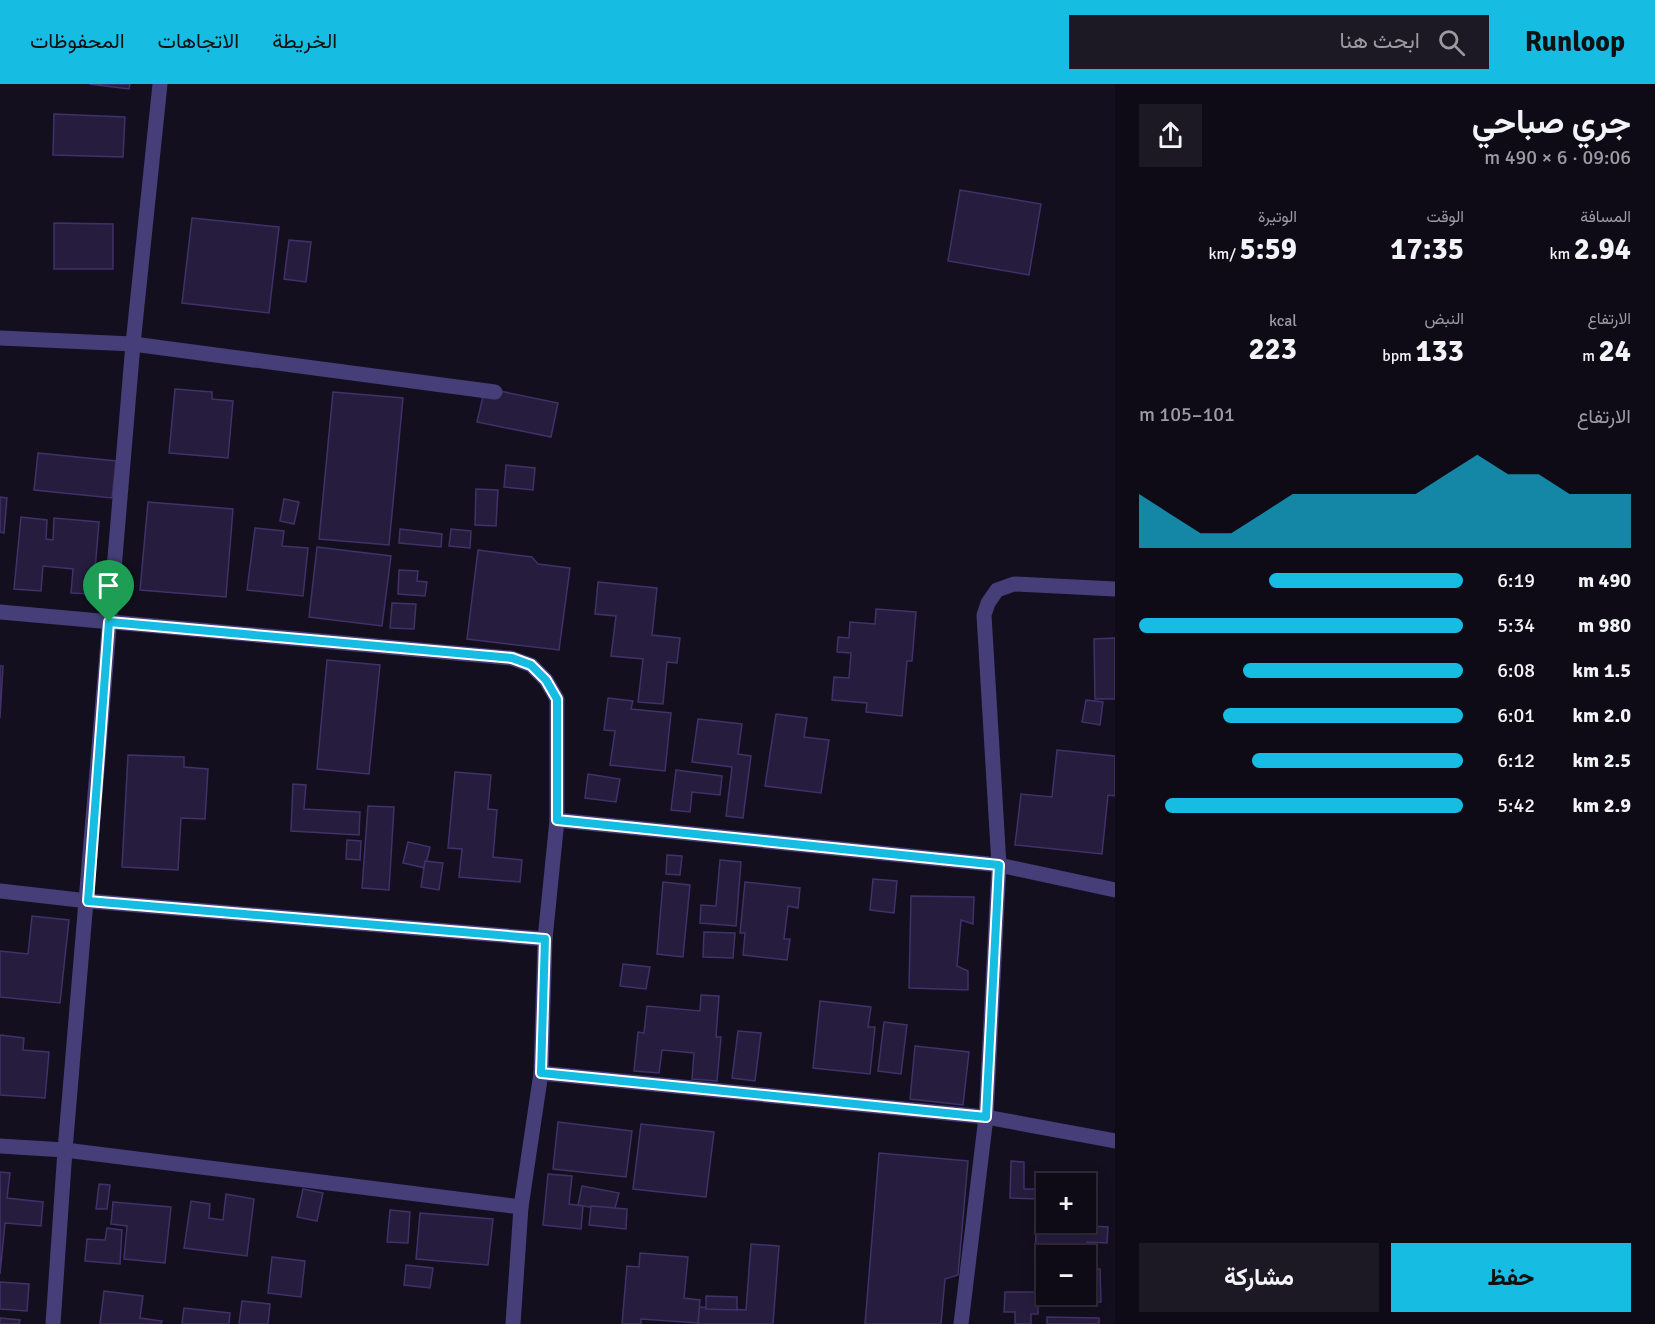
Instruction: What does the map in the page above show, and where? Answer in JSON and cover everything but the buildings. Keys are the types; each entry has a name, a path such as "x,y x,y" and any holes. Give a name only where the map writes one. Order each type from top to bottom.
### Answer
{"street":[{"path":"53,1324 65,1150 88,901 109,622 133,344 160,84"},
{"path":"0,338 133,344 495,392"},
{"path":"961,1324 986,1117 999,865 984,615 988,603 997,590 1014,584 1115,589"},
{"path":"0,612 512,658 531,665 546,680 557,699 557,820 545,939 541,1073 521,1207 513,1324"},
{"path":"557,820 999,865 1115,890"},
{"path":"0,891 88,901 545,939"},
{"path":"541,1073 986,1117 1115,1141"},
{"path":"0,1146 65,1150 521,1207"}],"route":[{"path":"109,622 512,658 531,665 546,680 557,699 557,820 999,865 986,1117 541,1073 545,939 88,901 109,622"}]}
